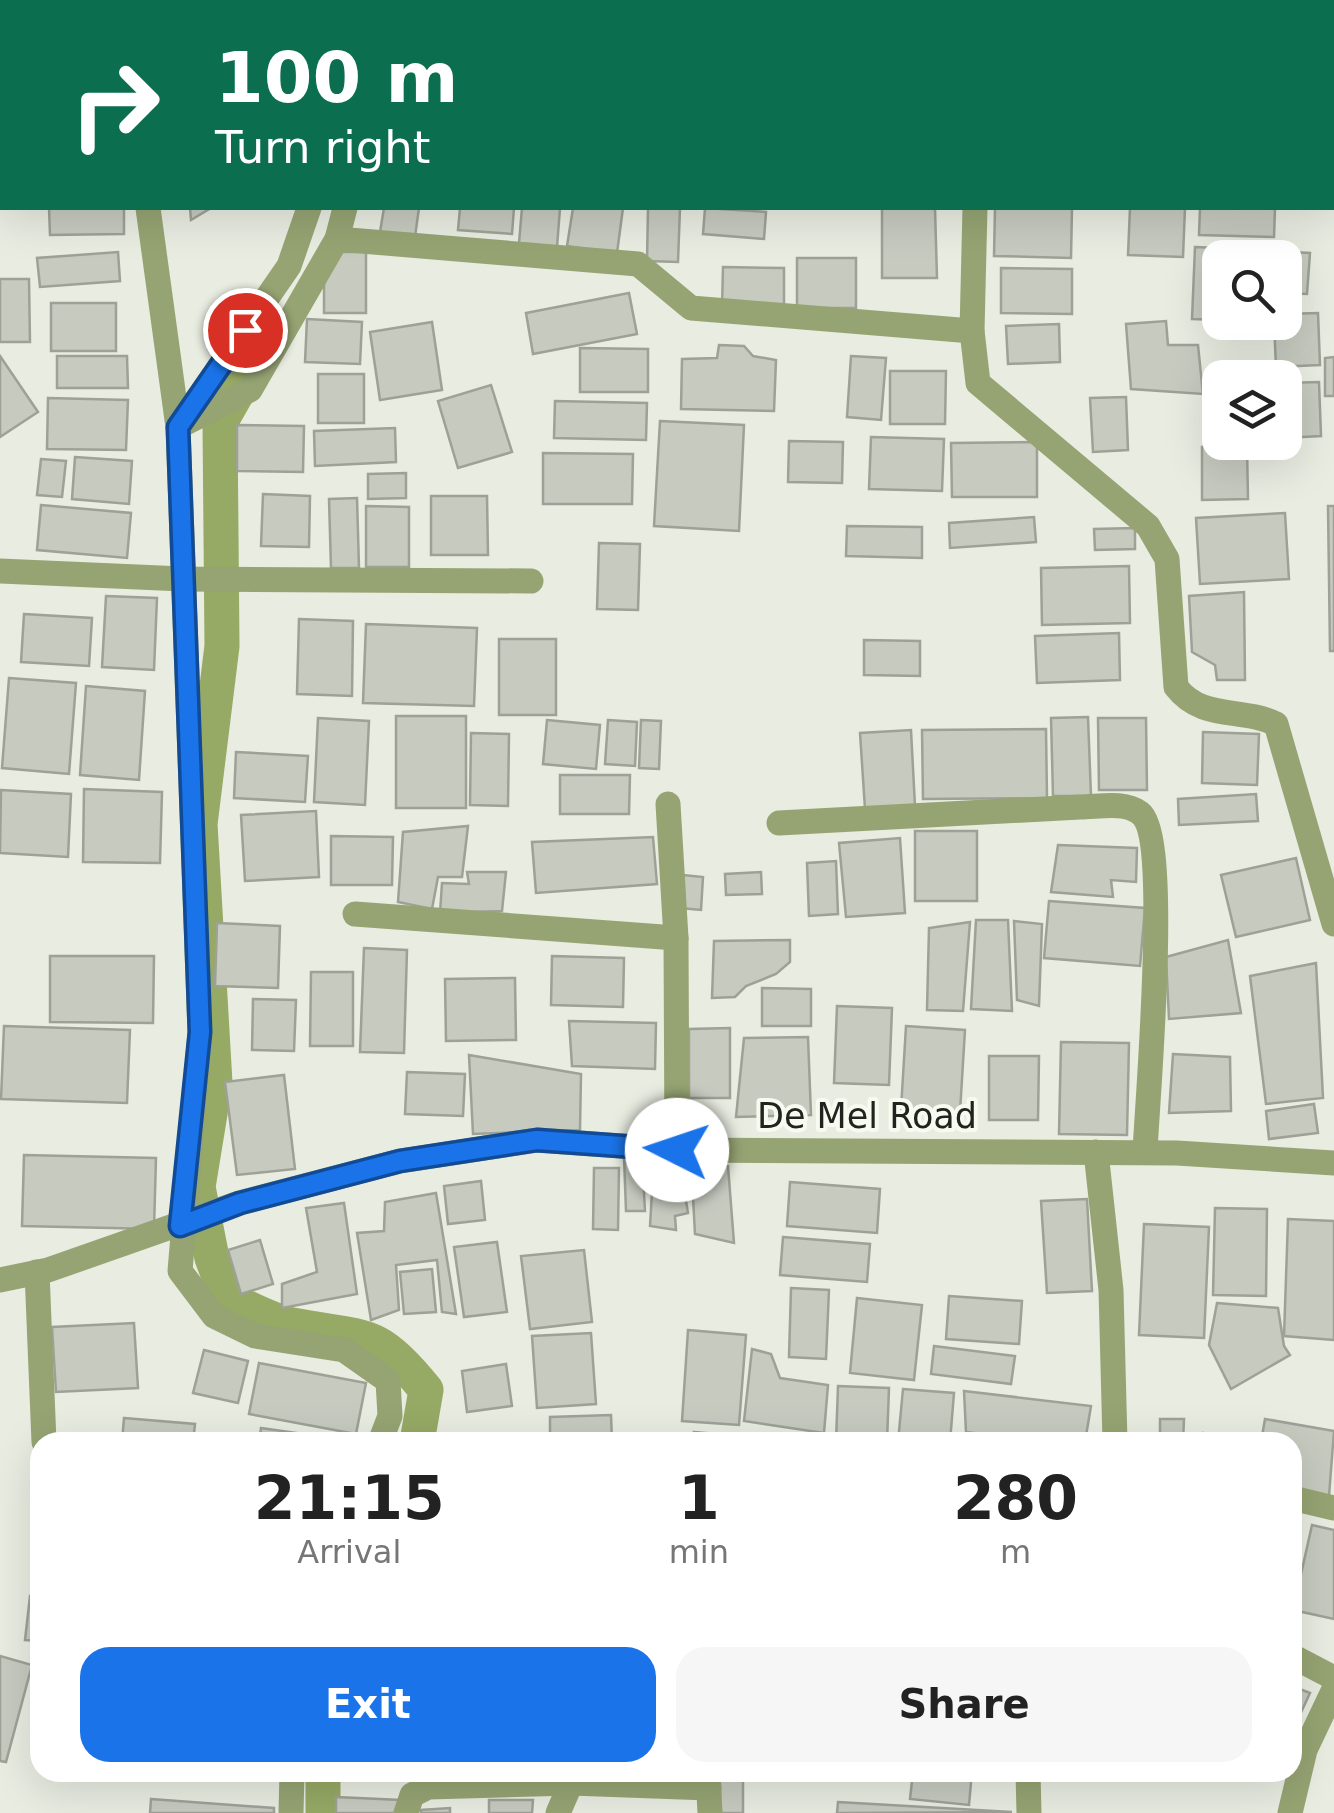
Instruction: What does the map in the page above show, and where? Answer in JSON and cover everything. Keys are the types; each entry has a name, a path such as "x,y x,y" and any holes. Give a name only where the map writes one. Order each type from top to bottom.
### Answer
{"street":[{"path":"148,210 194,578 200,1032 188,1224 180,1271 214,1316 256,1336 344,1350 367,1362 388,1381 390,1416 384,1432"},
{"path":"178,427 290,266 308,210"},
{"path":"178,427 250,390 337,239 344,210"},
{"path":"976,210 972,331 978,383 1148,526 1161,542 1167,560 1176,688 1207,711 1262,717 1276,724 1334,924"},
{"path":"337,239 638,264 691,308 972,331"},
{"path":"0,570 234,579 530,581"},
{"path":"668,804 676,938 677,1150"},
{"path":"779,822 1080,807 1126,806 1141,814 1154,839 1157,899 1144,1152"},
{"path":"355,914 676,938"},
{"name":"De Mel Road","path":"0,1280 38,1272 188,1224 240,1203 400,1161 537,1140 677,1150 1144,1152 1334,1164"},
{"path":"1096,1152 1111,1290 1115,1432"},
{"path":"38,1272 44,1432"},
{"path":"1302,1500 1334,1508"},
{"path":"1302,1661 1334,1678"},
{"path":"1302,1763 1334,1690"},
{"path":"291,1813 292,1782"},
{"path":"406,1813 412,1795 428,1787 570,1782 709,1791"},
{"path":"558,1813 570,1782"},
{"path":"1028,1782 1029,1813"},
{"path":"1290,1813 1297,1782"}],"building":[{"path":"49,210 124,210 124,234 50,235"},
{"path":"190,210 208,210 191,220"},
{"path":"384,210 419,210 414,244 379,238"},
{"path":"460,210 514,210 512,234 458,230"},
{"path":"522,210 560,210 557,247 519,243"},
{"path":"573,210 623,210 617,253 567,246"},
{"path":"648,210 680,210 678,262 647,261"},
{"path":"705,210 766,212 764,239 703,234"},
{"path":"882,210 935,210 937,278 882,278"},
{"path":"995,210 1072,210 1071,258 994,256"},
{"path":"1130,210 1185,210 1183,257 1128,255"},
{"path":"1200,210 1275,210 1274,237 1199,235"},
{"path":"1195,247 1202,247 1202,319 1192,319"},
{"path":"118,252 120,281 40,287 37,258"},
{"path":"324,252 366,252 366,313 324,313"},
{"path":"1302,253 1310,253 1307,294 1302,294"},
{"path":"797,258 856,258 856,308 797,308"},
{"path":"723,267 784,268 784,307 722,307"},
{"path":"1001,268 1072,269 1072,314 1001,313"},
{"path":"0,279 29,279 30,342 0,342"},
{"path":"629,293 637,334 533,354 526,313"},
{"path":"51,303 116,303 116,351 51,351"},
{"path":"1302,313 1318,313 1320,365 1276,360 1275,340 1302,340"},
{"path":"307,319 362,322 360,364 305,362"},
{"path":"1166,321 1168,345 1198,345 1202,394 1131,389 1126,324"},
{"path":"432,322 442,390 380,400 370,332"},
{"path":"1059,324 1060,362 1008,364 1006,326"},
{"path":"719,345 744,346 753,356 776,360 774,411 681,409 682,359 717,358"},
{"path":"580,348 648,349 648,392 580,392"},
{"path":"0,356 38,412 0,437"},
{"path":"57,356 127,356 128,388 57,388"},
{"path":"851,356 886,358 881,420 847,417"},
{"path":"1334,357 1334,396 1325,396 1325,358"},
{"path":"890,371 946,371 945,424 890,424"},
{"path":"318,374 364,374 364,423 318,423"},
{"path":"1302,382 1319,382 1321,436 1302,437"},
{"path":"491,385 512,452 458,468 438,401"},
{"path":"1126,397 1128,450 1093,452 1090,398"},
{"path":"48,398 128,400 126,450 47,449"},
{"path":"555,401 647,403 646,440 554,438"},
{"path":"660,421 744,425 739,531 654,526"},
{"path":"237,425 304,426 303,472 237,471"},
{"path":"395,428 396,462 315,466 314,431"},
{"path":"871,437 944,439 942,491 869,489"},
{"path":"789,441 843,442 842,483 788,482"},
{"path":"1037,442 1037,497 952,497 951,443"},
{"path":"543,453 633,454 632,504 543,504"},
{"path":"75,457 132,461 129,504 72,499"},
{"path":"41,459 66,461 62,497 37,495"},
{"path":"1202,460 1247,460 1248,499 1202,500"},
{"path":"406,473 406,498 368,499 368,474"},
{"path":"263,494 310,496 309,547 261,546"},
{"path":"431,496 487,496 488,555 431,555"},
{"path":"357,498 359,568 331,568 329,499"},
{"path":"41,505 131,513 127,558 37,550"},
{"path":"366,506 409,507 409,567 366,567"},
{"path":"1328,506 1334,506 1334,651 1330,651"},
{"path":"1285,513 1289,579 1200,584 1196,518"},
{"path":"1034,517 1036,542 950,548 949,523"},
{"path":"847,526 922,527 922,558 846,556"},
{"path":"1135,528 1135,549 1095,550 1094,529"},
{"path":"599,543 640,544 638,610 597,609"},
{"path":"1129,566 1130,623 1042,625 1041,568"},
{"path":"1244,592 1245,680 1217,680 1215,665 1192,652 1189,596"},
{"path":"106,596 157,598 154,670 102,667"},
{"path":"24,614 92,618 89,666 21,662"},
{"path":"299,619 353,621 352,696 297,694"},
{"path":"366,624 477,628 474,706 363,703"},
{"path":"1119,633 1120,680 1037,683 1035,636"},
{"path":"499,639 556,639 556,715 499,715"},
{"path":"864,640 920,641 920,676 864,675"},
{"path":"9,678 76,683 69,774 2,768"},
{"path":"86,686 145,691 139,780 80,775"},
{"path":"396,716 466,716 466,808 396,808"},
{"path":"1088,717 1091,796 1053,796 1051,718"},
{"path":"318,718 369,721 365,805 314,802"},
{"path":"1098,718 1146,718 1147,790 1099,790"},
{"path":"547,720 600,725 596,769 543,764"},
{"path":"608,720 637,722 635,766 605,764"},
{"path":"641,720 661,721 659,769 639,768"},
{"path":"1046,729 1047,798 923,799 922,730"},
{"path":"911,730 915,806 865,809 860,733"},
{"path":"1203,732 1259,734 1257,785 1202,783"},
{"path":"471,733 509,734 508,806 470,805"},
{"path":"236,752 308,756 305,802 234,798"},
{"path":"560,775 630,775 629,814 560,814"},
{"path":"84,789 162,792 160,863 83,862"},
{"path":"1,790 71,794 68,857 0,853"},
{"path":"1256,794 1258,821 1179,825 1178,799"},
{"path":"316,811 319,877 245,881 241,815"},
{"path":"468,826 462,877 438,877 432,909 398,902 403,832"},
{"path":"915,831 977,831 977,901 915,901"},
{"path":"331,836 393,837 392,885 331,885"},
{"path":"653,837 657,884 536,893 532,842"},
{"path":"900,838 905,913 846,917 839,843"},
{"path":"1058,845 1137,848 1136,882 1111,880 1113,897 1051,892"},
{"path":"1296,858 1310,920 1236,937 1221,875"},
{"path":"836,861 838,914 809,916 807,863"},
{"path":"467,872 506,872 502,911 440,913 442,883 469,884"},
{"path":"761,872 762,894 726,895 725,874"},
{"path":"683,875 703,877 701,910 680,908"},
{"path":"1049,901 1145,908 1140,966 1044,958"},
{"path":"976,920 1008,920 1012,1011 971,1009"},
{"path":"1014,921 1042,924 1039,1006 1017,1000"},
{"path":"970,922 963,1011 927,1010 929,928"},
{"path":"217,923 280,926 278,988 215,986"},
{"path":"790,940 790,962 776,974 746,986 735,997 712,998 714,941"},
{"path":"1228,940 1241,1013 1169,1019 1166,957"},
{"path":"364,948 407,950 404,1053 360,1052"},
{"path":"50,956 154,956 153,1023 50,1022"},
{"path":"552,956 624,958 623,1007 551,1005"},
{"path":"1316,963 1323,1098 1266,1104 1250,976"},
{"path":"311,972 353,972 353,1046 310,1046"},
{"path":"515,978 516,1040 446,1041 445,979"},
{"path":"762,988 811,989 811,1026 762,1026"},
{"path":"253,999 296,1000 294,1051 252,1050"},
{"path":"837,1006 892,1008 889,1085 834,1083"},
{"path":"569,1021 656,1023 655,1069 572,1066"},
{"path":"4,1026 130,1030 127,1103 1,1099"},
{"path":"906,1026 965,1030 960,1112 901,1109"},
{"path":"730,1028 730,1098 689,1098 689,1029"},
{"path":"808,1037 811,1115 736,1117 744,1038"},
{"path":"1061,1042 1129,1043 1127,1135 1059,1134"},
{"path":"1173,1054 1230,1057 1231,1111 1169,1113"},
{"path":"469,1055 581,1074 580,1130 473,1134"},
{"path":"989,1056 1039,1056 1038,1120 989,1120"},
{"path":"407,1072 465,1074 463,1116 405,1114"},
{"path":"284,1075 295,1169 237,1175 225,1082"},
{"path":"1314,1104 1318,1133 1269,1139 1266,1111"},
{"path":"24,1155 156,1158 154,1229 22,1226"},
{"path":"642,1155 645,1211 626,1211 624,1156"},
{"path":"654,1158 680,1163 688,1213 675,1216 676,1230 650,1226"},
{"path":"691,1161 728,1166 734,1243 695,1234"},
{"path":"594,1168 619,1168 618,1230 593,1229"},
{"path":"481,1181 485,1220 448,1224 444,1186"},
{"path":"790,1182 880,1189 877,1233 787,1226"},
{"path":"436,1193 456,1314 442,1312 437,1260 396,1265 399,1310 371,1320 357,1233 384,1231 385,1202"},
{"path":"1087,1199 1092,1291 1047,1293 1041,1201"},
{"path":"344,1203 357,1294 282,1308 282,1284 317,1272 306,1208"},
{"path":"1215,1208 1267,1209 1266,1296 1213,1295"},
{"path":"1288,1219 1334,1221 1334,1340 1284,1336"},
{"path":"1144,1224 1209,1227 1204,1338 1139,1335"},
{"path":"783,1237 870,1244 867,1282 780,1275"},
{"path":"260,1240 273,1284 241,1294 228,1250"},
{"path":"497,1242 507,1312 464,1317 454,1247"},
{"path":"584,1250 592,1322 530,1329 521,1256"},
{"path":"432,1269 436,1312 404,1314 400,1272"},
{"path":"791,1288 829,1290 826,1359 789,1357"},
{"path":"949,1296 1022,1301 1019,1344 946,1339"},
{"path":"857,1298 922,1305 914,1380 850,1373"},
{"path":"1217,1303 1278,1308 1284,1346 1290,1355 1231,1389 1209,1345"},
{"path":"134,1323 138,1388 56,1392 52,1327"},
{"path":"688,1330 746,1335 739,1425 682,1421"},
{"path":"591,1333 596,1404 537,1408 532,1336"},
{"path":"934,1346 1015,1356 1011,1384 931,1374"},
{"path":"752,1349 771,1354 780,1378 828,1385 824,1432 744,1421"},
{"path":"204,1350 248,1361 238,1403 193,1393"},
{"path":"259,1363 366,1383 356,1432 249,1414"},
{"path":"506,1364 512,1406 467,1412 462,1371"},
{"path":"838,1386 889,1388 887,1432 836,1432"},
{"path":"903,1389 954,1393 951,1432 899,1432"},
{"path":"964,1391 1091,1406 1087,1432 966,1432"},
{"path":"611,1415 612,1432 550,1432 550,1417"},
{"path":"124,1418 195,1424 194,1432 123,1432"},
{"path":"1160,1419 1184,1419 1183,1432 1160,1432"},
{"path":"1265,1419 1334,1431 1329,1496 1302,1491 1302,1432 1263,1432"},
{"path":"1312,1525 1334,1530 1334,1619 1302,1612 1302,1570"},
{"path":"30,1596 30,1640 25,1640"},
{"path":"0,1656 30,1664 30,1672 6,1762 0,1761"},
{"path":"1302,1690 1310,1693 1302,1710"},
{"path":"716,1782 743,1782 743,1813 717,1813"},
{"path":"912,1782 971,1782 969,1805 910,1799"},
{"path":"336,1797 401,1800 400,1813 336,1813"},
{"path":"151,1799 274,1808 274,1813 150,1813"},
{"path":"489,1800 533,1800 532,1813 489,1813"},
{"path":"838,1802 1012,1812 837,1813"},
{"path":"450,1808 450,1813 421,1813 421,1810"}],"waterway":[{"path":"245,379 220,423 222,646 200,824 215,1083 198,1187 212,1258 227,1298 284,1323 353,1335 381,1345 426,1390 419,1432"},
{"path":"323,1782 323,1813"}],"route":[{"path":"245,330 178,427 200,1032 180,1226 240,1203 400,1161 537,1140 677,1150"}]}
